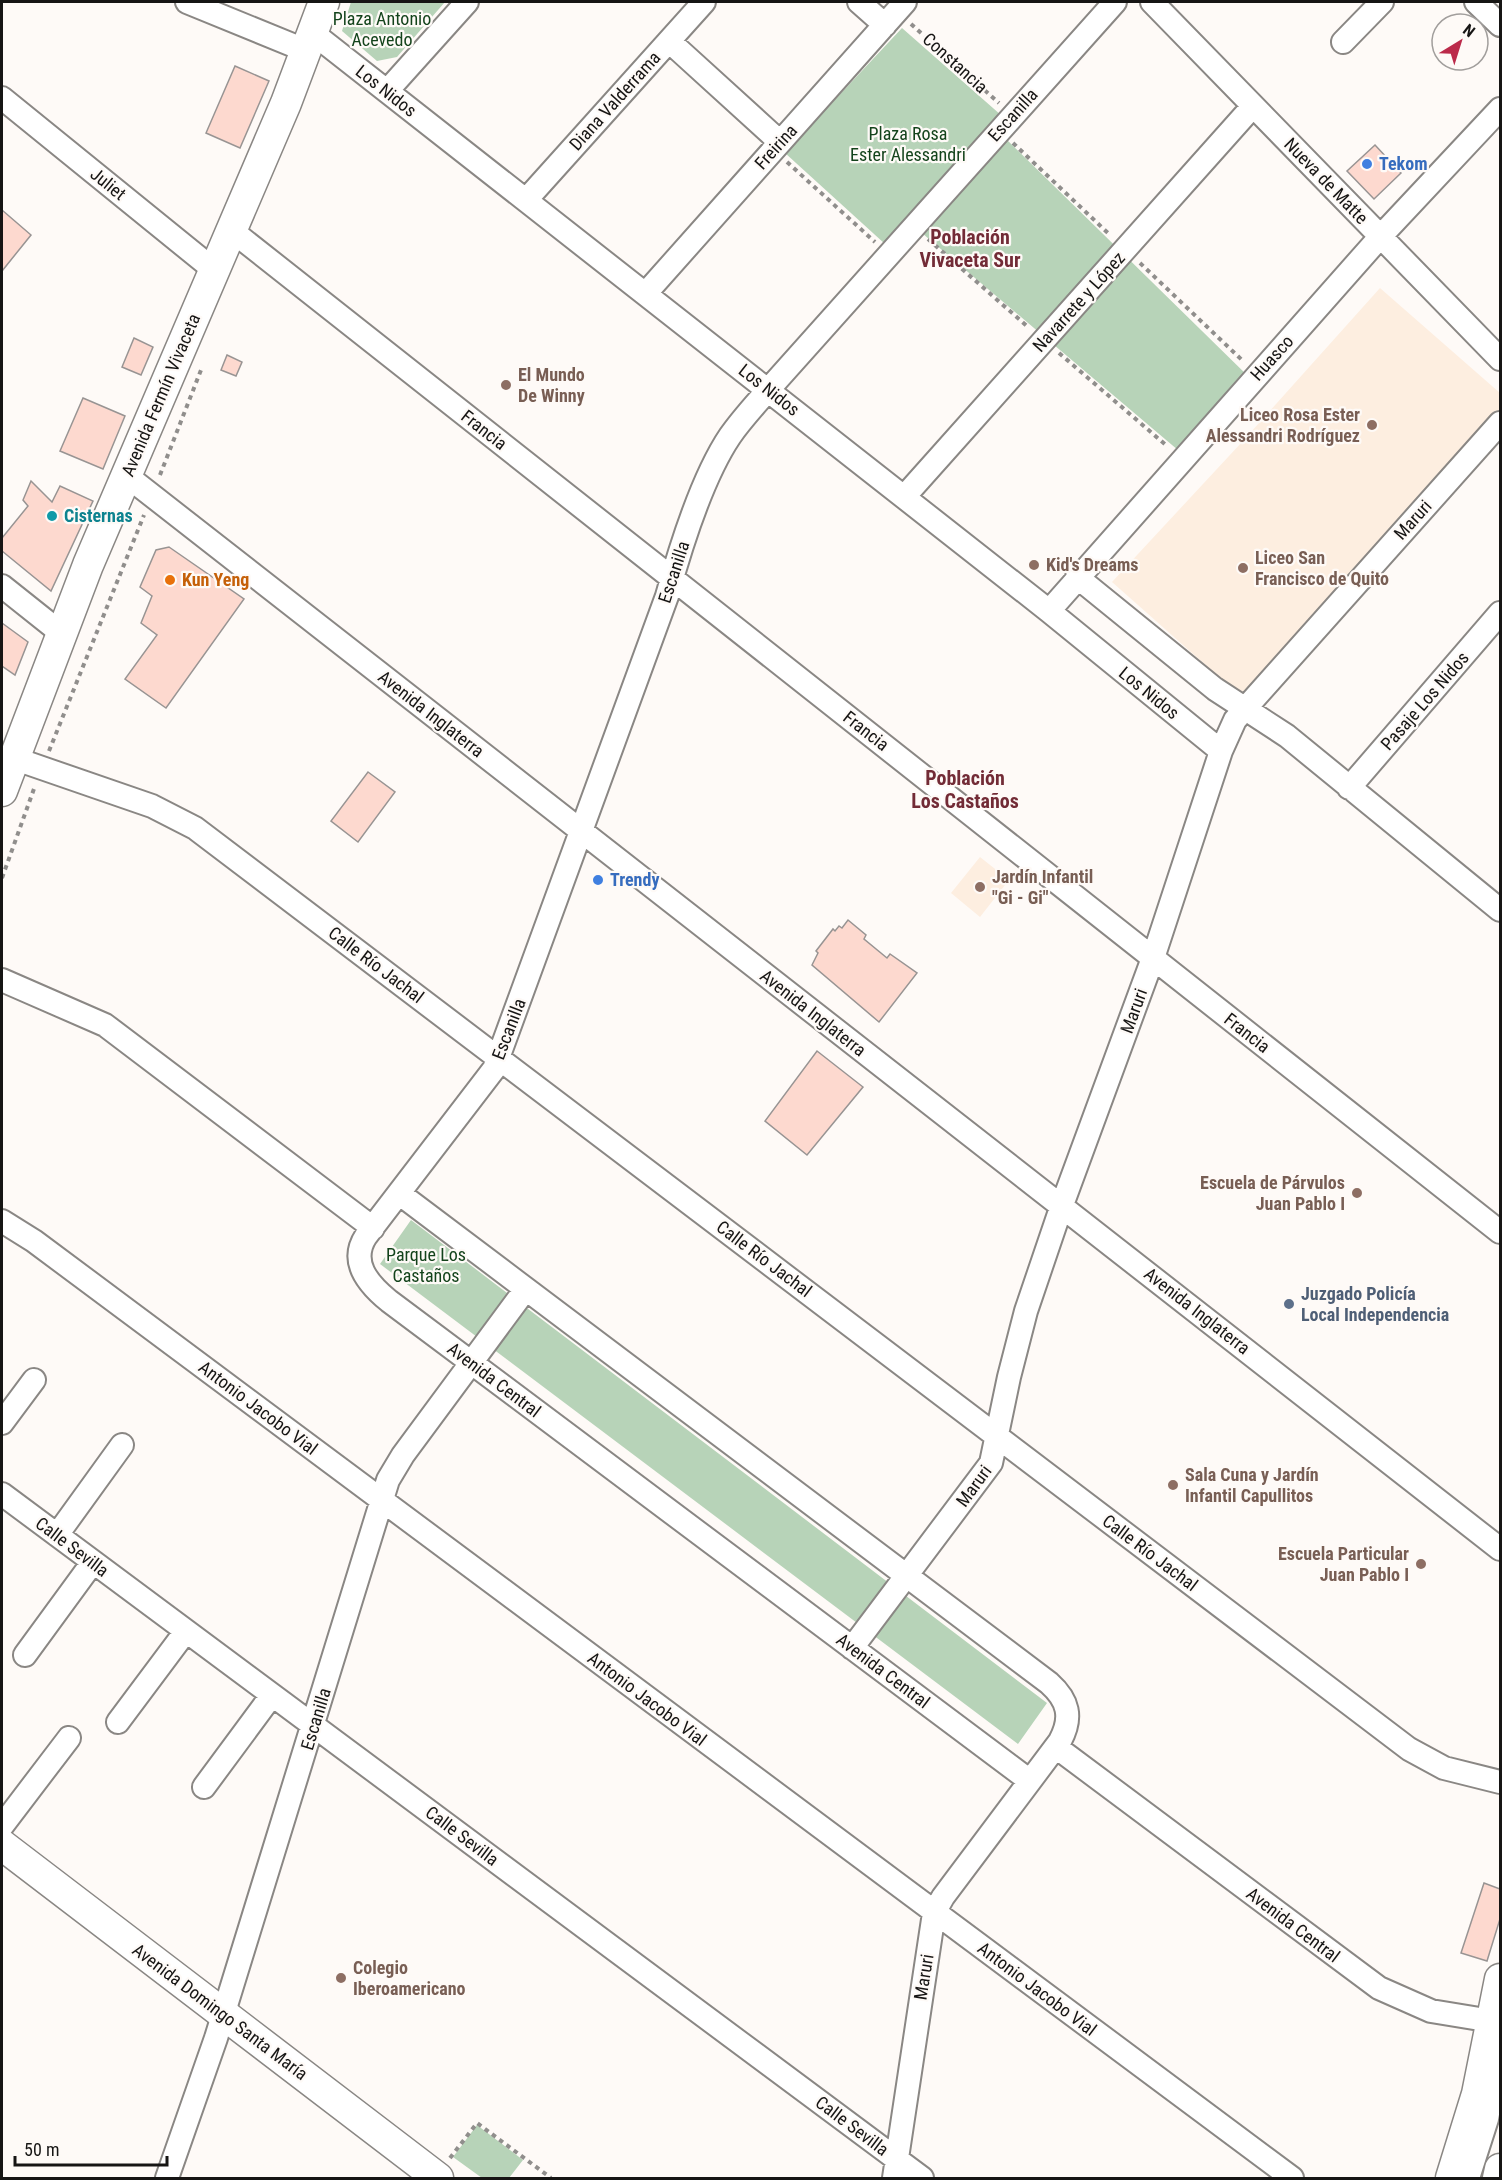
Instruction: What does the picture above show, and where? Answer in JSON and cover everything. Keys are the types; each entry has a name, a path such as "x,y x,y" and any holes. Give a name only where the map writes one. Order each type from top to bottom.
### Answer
{"main road":[{"name":"Avenida Fermín Vivaceta","path":"2,791 61,633 310,43 324,2"},
{"name":"Avenida Domingo Santa María","path":"2,1845 437,2178"},
{"path":"1451,2178 1477,2094 1500,1979"},
{"path":"1497,2178 1500,2169"}],"street":[{"name":"Los Nidos","path":"187,2 310,43 387,91 1049,611 1221,752"},
{"path":"387,91 467,2"},
{"name":"Diana Valderrama","path":"526,200 704,2"},
{"path":"859,2 895,12"},
{"name":"Escanilla","path":"373,1228 487,1080 500,1057 679,555 721,450 768,390 1115,2"},
{"name":"Nueva de Matte","path":"1152,2 1500,359"},
{"path":"1343,42 1382,2"},
{"path":"1476,2 1500,26"},
{"name":"Freirina","path":"646,293 895,12"},
{"path":"669,41 777,146"},
{"name":"Juliet","path":"2,98 214,270"},
{"name":"Navarrete y López","path":"904,497 1253,106"},
{"name":"Huasco","path":"1049,611 1380,237 1500,109"},
{"name":"Francia","path":"231,230 1500,1233"},
{"name":"Maruri","path":"852,1648 988,1469 995,1454 1020,1332 1062,1205 1153,958 1221,752 1244,707 1500,423"},
{"name":"Avenida Inglaterra","path":"127,476 1500,1549"},
{"path":"1077,577 1215,689 1281,732 1500,910"},
{"path":"2,586 61,633"},
{"name":"Pasaje Los Nidos","path":"1349,788 1500,613"},
{"name":"Calle Río Jachal","path":"13,758 152,806 180,818 500,1057 1419,1756 1444,1768 1500,1782"},
{"path":"2,980 105,1025 373,1228"},
{"path":"400,1194 906,1576"},
{"name":"Antonio Jacobo Vial","path":"2,1221 34,1241 1292,2178"},
{"name":"Avenida Central","path":"373,1228 361,1245 359,1255 361,1269 370,1285 1030,1781"},
{"name":"Escanilla","path":"167,2178 187,2128 314,1726 388,1480 403,1455 525,1290"},
{"path":"2,1423 34,1380"},
{"path":"57,1535 122,1445"},
{"name":"Calle Sevilla","path":"3,1498 57,1535 314,1726 895,2169 922,2178"},
{"path":"25,1655 93,1562"},
{"name":"Maruri","path":"895,2169 934,1913 943,1897 1056,1747 1064,1733 1068,1710 1062,1695 1049,1683 906,1576"},
{"path":"118,1722 186,1631"},
{"path":"204,1787 272,1695"},
{"path":"2,1826 69,1738"},
{"name":"Avenida Central","path":"1056,1747 1379,1988 1431,2011 1492,2021"},
{"path":"1468,2178 1489,2111 1500,2051"},
{"path":"1482,2178 1500,2119"}],"path":[{"name":"Constancia","path":"895,12 1013,116"},
{"path":"777,146 889,254"},
{"path":"2,878 42,767 203,365"},
{"path":"437,2178 477,2123 551,2178"}],"shaded area":[{"path":"1380,288 1500,393 1500,409 1245,700 1112,582"},
{"name":"Jardín Infantil \"Gi - Gi\"","path":"980,857 1009,880 980,917 951,893"}],"green space":[{"name":"Plaza Antonio Acevedo","path":"351,2 445,2 397,57 377,61 342,31"},
{"name":"Plaza Rosa Ester Alessandri","path":"902,28 1010,123 1000,133 1251,379 1185,456 916,228 896,254 785,153"},
{"name":"Parque Los Castaños","path":"411,1220 1047,1703 1018,1744 380,1264"},
{"path":"477,2125 523,2160 509,2178 482,2178 453,2157"}],"building":[{"path":"235,66 269,81 240,148 206,133"},
{"path":"1375,145 1401,173 1374,199 1347,171"},
{"path":"2,210 31,235 2,271"},
{"path":"134,338 153,347 141,375 122,367"},
{"path":"227,355 242,362 236,376 221,370"},
{"path":"83,398 125,416 103,469 60,451"},
{"path":"31,481 52,502 60,486 93,501 51,591 2,551 2,538 28,506 23,500"},
{"path":"169,547 244,599 166,708 125,679 157,635 141,623 152,596 140,587 156,550"},
{"path":"2,623 28,642 15,675 2,666"},
{"path":"368,772 395,792 358,842 331,821"},
{"path":"848,920 866,935 864,939 887,958 890,954 917,973 879,1022 812,965 818,953 816,951 833,929 835,931 839,926 842,928"},
{"path":"817,1051 863,1087 807,1155 765,1121"},
{"path":"1484,1883 1500,1889 1500,1919 1487,1961 1461,1953"}],"place":[{"name":"Tekom","path":"1367,164"},
{"name":"El Mundo De Winny","path":"506,385"},
{"name":"Liceo Rosa Ester Alessandri Rodríguez","path":"1372,425"},
{"name":"Cisternas","path":"52,516"},
{"name":"Kid's Dreams","path":"1034,565"},
{"name":"Liceo San Francisco de Quito","path":"1243,568"},
{"name":"Kun Yeng","path":"170,580"},
{"name":"Trendy","path":"598,880"},
{"name":"Jardín Infantil \"Gi - Gi\"","path":"980,887"},
{"name":"Escuela de Párvulos Juan Pablo I","path":"1357,1193"},
{"name":"Juzgado Policía Local Independencia","path":"1289,1304"},
{"name":"Sala Cuna y Jardín Infantil Capullitos","path":"1173,1485"},
{"name":"Escuela Particular Juan Pablo I","path":"1421,1564"},
{"name":"Colegio Iberoamericano","path":"341,1978"}],"district":[{"name":"Población Vivaceta Sur","path":"970,248"},
{"name":"Población Los Castaños","path":"965,790"}]}
